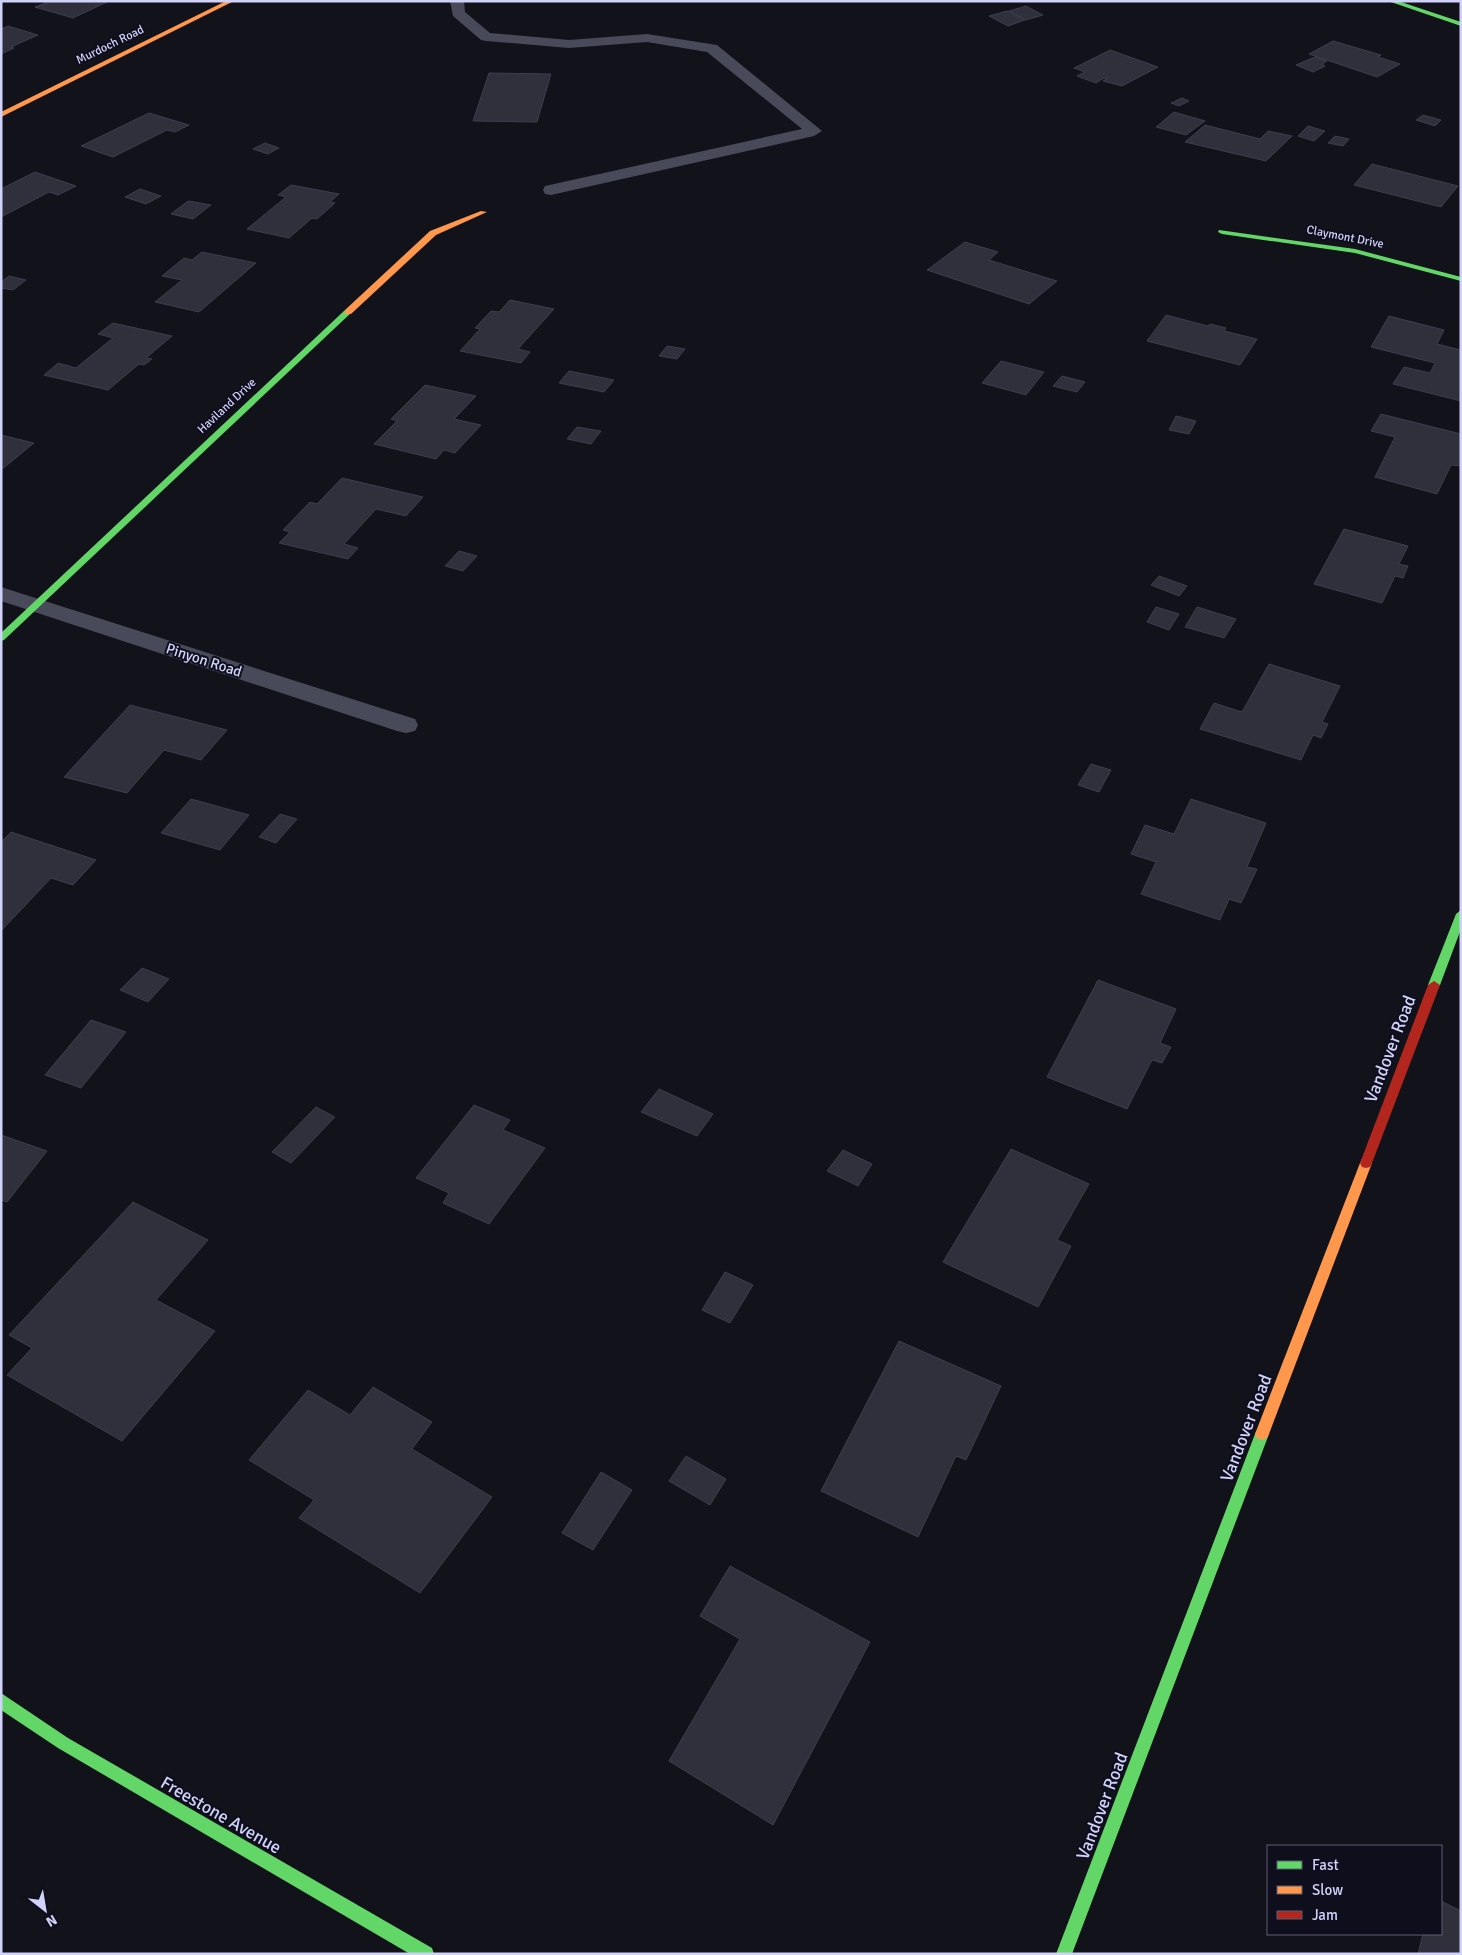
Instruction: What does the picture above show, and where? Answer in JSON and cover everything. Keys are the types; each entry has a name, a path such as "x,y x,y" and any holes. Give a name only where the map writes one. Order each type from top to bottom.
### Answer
{"street":[{"name":"Murdoch Road","path":"1,115 231,1"},
{"path":"457,1 458,13 486,37 569,44 647,38 712,48 814,130 550,190"},
{"path":"1391,1 1461,24"},
{"name":"Haviland Drive","path":"1,638 433,232 483,212"},
{"name":"Claymont Drive","path":"1222,232 1354,251 1461,279"},
{"name":"Pinyon Road","path":"1,594 406,725"},
{"name":"Vandover Road","path":"1064,1954 1461,914"},
{"name":"Freestone Avenue","path":"1,1702 62,1743 426,1954"}],"building":[{"path":"41,1 109,1 73,18 35,7 46,3"},
{"path":"1026,6 1043,15 1026,20 1009,11"},
{"path":"1007,11 1025,20 1008,26 989,16"},
{"path":"8,26 38,35 11,47 14,48 1,54 1,29"},
{"path":"1333,41 1381,55 1378,57 1400,64 1377,77 1309,54"},
{"path":"1110,50 1158,67 1122,86 1103,81 1107,79 1104,78 1096,83 1077,76 1085,72 1074,68"},
{"path":"1315,57 1327,61 1322,64 1325,66 1313,72 1296,65"},
{"path":"489,73 551,74 537,122 473,121"},
{"path":"1182,98 1189,101 1179,106 1171,103"},
{"path":"1174,112 1205,121 1186,135 1156,127"},
{"path":"149,113 189,125 175,132 167,130 113,157 81,146"},
{"path":"1423,115 1441,120 1435,126 1416,120"},
{"path":"1205,125 1260,139 1268,131 1292,136 1266,161 1185,142"},
{"path":"1308,126 1325,131 1314,141 1298,136"},
{"path":"1335,136 1349,139 1343,146 1328,143"},
{"path":"265,143 279,148 268,154 253,149"},
{"path":"1372,164 1458,186 1441,207 1354,185"},
{"path":"35,172 76,186 58,195 49,192 1,217 1,189"},
{"path":"291,185 339,194 330,202 335,203 317,219 312,218 289,238 247,229 286,197 278,195"},
{"path":"140,189 161,196 146,204 125,197"},
{"path":"188,201 211,205 193,219 171,214"},
{"path":"965,242 998,252 989,260 1057,281 1029,304 927,270"},
{"path":"202,252 256,263 199,312 155,302 182,280 162,276 184,258 192,260"},
{"path":"9,276 26,280 13,290 1,288 1,282"},
{"path":"510,300 554,309 518,349 530,352 521,363 460,351 480,329 475,328 491,311 499,312"},
{"path":"1166,315 1208,326 1210,324 1226,328 1224,331 1257,339 1240,365 1147,341"},
{"path":"1389,316 1444,330 1437,344 1461,350 1461,401 1393,384 1404,367 1430,373 1435,363 1371,347"},
{"path":"113,323 172,336 146,358 152,359 144,365 139,364 108,390 44,375 58,363 76,368 113,338 98,334"},
{"path":"667,346 685,349 677,359 659,356"},
{"path":"1001,361 1044,372 1026,395 982,383"},
{"path":"569,371 614,380 604,392 559,383"},
{"path":"1062,376 1085,382 1077,392 1053,386"},
{"path":"425,385 476,396 454,419 481,425 455,453 444,450 436,459 374,444 397,421 391,419"},
{"path":"1381,414 1461,434 1461,466 1451,465 1437,494 1375,477 1395,437 1371,431"},
{"path":"1176,416 1196,421 1189,434 1169,430"},
{"path":"577,427 601,431 591,444 567,439"},
{"path":"1,435 34,443 1,470"},
{"path":"342,478 423,497 406,516 376,509 344,544 358,548 348,559 279,543 290,532 283,530 310,502 317,504"},
{"path":"1344,529 1408,546 1399,564 1408,566 1403,578 1395,576 1382,603 1314,584"},
{"path":"459,551 477,556 463,571 445,566"},
{"path":"1159,576 1187,586 1179,596 1151,585"},
{"path":"1156,607 1179,614 1169,630 1147,622"},
{"path":"1197,607 1236,619 1224,638 1185,627"},
{"path":"1269,664 1340,686 1322,722 1328,724 1321,738 1313,735 1301,760 1200,729 1214,703 1242,712"},
{"path":"130,705 227,730 201,760 164,750 127,793 64,777"},
{"path":"1091,764 1111,770 1099,792 1078,785"},
{"path":"191,799 249,815 220,850 161,833"},
{"path":"1191,799 1266,823 1247,867 1257,869 1241,903 1229,899 1220,920 1141,894 1156,862 1131,854 1145,825 1174,834"},
{"path":"280,814 297,819 276,843 259,837"},
{"path":"11,832 96,860 73,885 51,878 1,931 1,842"},
{"path":"142,968 169,979 148,1002 120,990"},
{"path":"1098,980 1176,1009 1160,1043 1171,1047 1162,1063 1152,1060 1127,1109 1047,1077"},
{"path":"91,1020 126,1032 81,1088 45,1075"},
{"path":"659,1089 713,1114 697,1136 641,1112"},
{"path":"474,1105 510,1120 503,1130 545,1148 489,1224 443,1203 449,1193 416,1178"},
{"path":"316,1107 335,1117 291,1163 272,1152"},
{"path":"1,1135 47,1151 7,1202 1,1200"},
{"path":"1011,1149 1089,1184 1057,1240 1071,1246 1038,1307 943,1262"},
{"path":"843,1150 872,1164 858,1186 827,1171"},
{"path":"133,1202 208,1240 156,1300 215,1331 122,1441 7,1375 32,1348 9,1335"},
{"path":"725,1272 753,1285 730,1323 702,1310"},
{"path":"899,1341 1001,1386 966,1460 956,1456 918,1537 821,1491"},
{"path":"373,1387 432,1422 412,1449 492,1497 420,1593 299,1518 314,1500 249,1460 308,1390 350,1415"},
{"path":"686,1456 726,1479 710,1505 669,1481"},
{"path":"601,1472 632,1490 593,1550 562,1533"},
{"path":"730,1566 870,1642 773,1825 669,1761 740,1639 700,1616"},
{"path":"1442,1902 1461,1911 1461,1954 1418,1954 1423,1935 1442,1935"}],"traffic: fast":[{"path":"1391,1 1461,24"},
{"path":"1222,232 1355,251 1461,279"},
{"path":"1,638 348,312"},
{"path":"1434,985 1461,914"},
{"path":"1064,1954 1262,1434"},
{"path":"1,1701 63,1743 426,1954"}],"traffic: slow":[{"path":"1,115 231,1"},
{"path":"348,312 433,233 483,212"},
{"path":"1262,1434 1366,1163"}],"traffic: jam":[{"path":"1366,1163 1434,985"}]}
